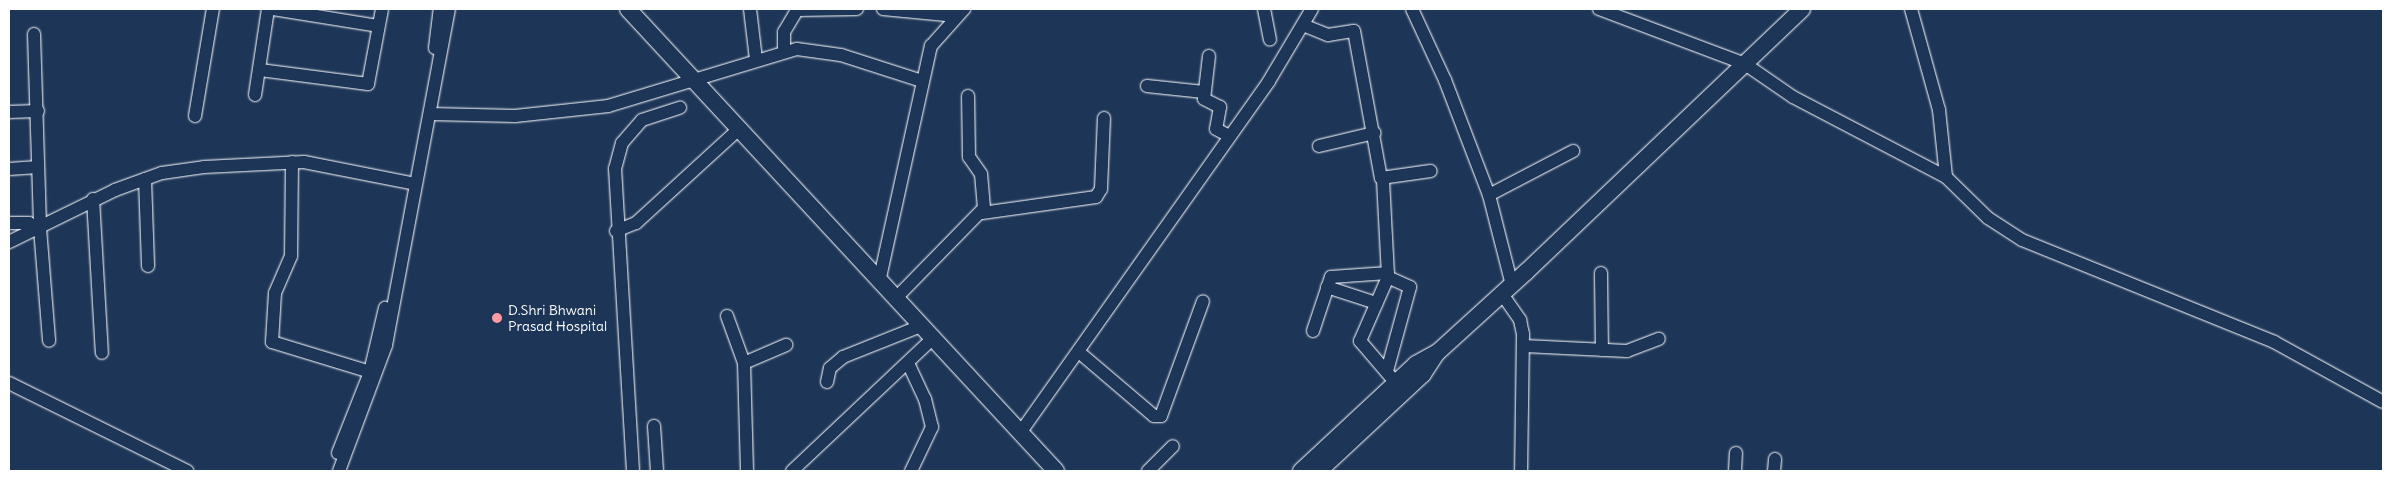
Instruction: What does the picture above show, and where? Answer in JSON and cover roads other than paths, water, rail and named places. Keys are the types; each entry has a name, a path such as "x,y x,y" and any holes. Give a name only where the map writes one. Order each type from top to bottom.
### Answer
{"main road":[{"path":"628,9 1056,471"},
{"path":"1301,471 1392,377 1438,352 1507,290 1802,9"},
{"path":"1319,471 1423,374 1438,352"}],"street":[{"path":"195,116 213,9"},
{"path":"255,95 268,9"},
{"path":"273,9 309,11 378,26"},
{"path":"260,70 368,84 382,9"},
{"path":"331,471 370,372 410,183 440,9"},
{"path":"339,471 386,345 431,114 449,9"},
{"path":"750,9 756,59"},
{"path":"784,51 785,29 800,9 857,9"},
{"path":"883,9 961,12"},
{"path":"1264,9 1270,39"},
{"path":"1020,433 1080,353 1229,136 1312,9"},
{"path":"1412,9 1445,80 1489,195 1507,290 1520,320 1524,346 1521,471"},
{"path":"1599,9 1744,64 1822,113 1946,177 1988,218 2013,235 2274,342 2383,402"},
{"path":"1911,9 1939,110 1946,177"},
{"path":"879,282 922,81 934,39 961,12"},
{"path":"1302,25 1328,34 1354,31 1383,180 1388,275 1360,343 1392,377"},
{"path":"34,34 38,110 38,228 49,341"},
{"path":"431,114 515,116 580,111 784,51 841,55 922,81"},
{"path":"1209,56 1204,92 1205,101 1220,107 1216,129 1229,136"},
{"path":"1147,86 1204,92"},
{"path":"968,96 969,157 980,174 982,212"},
{"path":"633,471 616,231 615,169 622,143 649,115 680,108"},
{"path":"9,112 38,110"},
{"path":"895,299 982,212 1096,197 1100,189 1104,118"},
{"path":"616,231 636,223 739,128"},
{"path":"1319,146 1374,133"},
{"path":"1489,195 1573,151"},
{"path":"9,242 93,199 145,179 204,167 292,162 410,183"},
{"path":"292,162 291,256 275,293 272,342 370,372"},
{"path":"9,169 38,167"},
{"path":"1383,180 1431,171"},
{"path":"145,179 148,266"},
{"path":"93,199 102,353"},
{"path":"9,224 29,223 38,228"},
{"path":"1601,273 1602,350"},
{"path":"1312,331 1331,277 1341,274 1388,275 1410,287 1392,377"},
{"path":"1327,287 1376,303"},
{"path":"1080,353 1154,416 1161,416 1203,301"},
{"path":"728,316 744,362 747,471"},
{"path":"827,382 830,368 843,357 921,326"},
{"path":"792,471 932,339"},
{"path":"1524,346 1637,350 1660,339"},
{"path":"744,362 786,345"},
{"path":"908,362 926,399 932,427 910,471"},
{"path":"9,383 187,471"},
{"path":"654,426 657,471"},
{"path":"1148,471 1173,446"},
{"path":"1735,471 1736,453"}],"place":[{"name":"D.Shri Bhwani Prasad Hospital","path":"497,318"}]}
